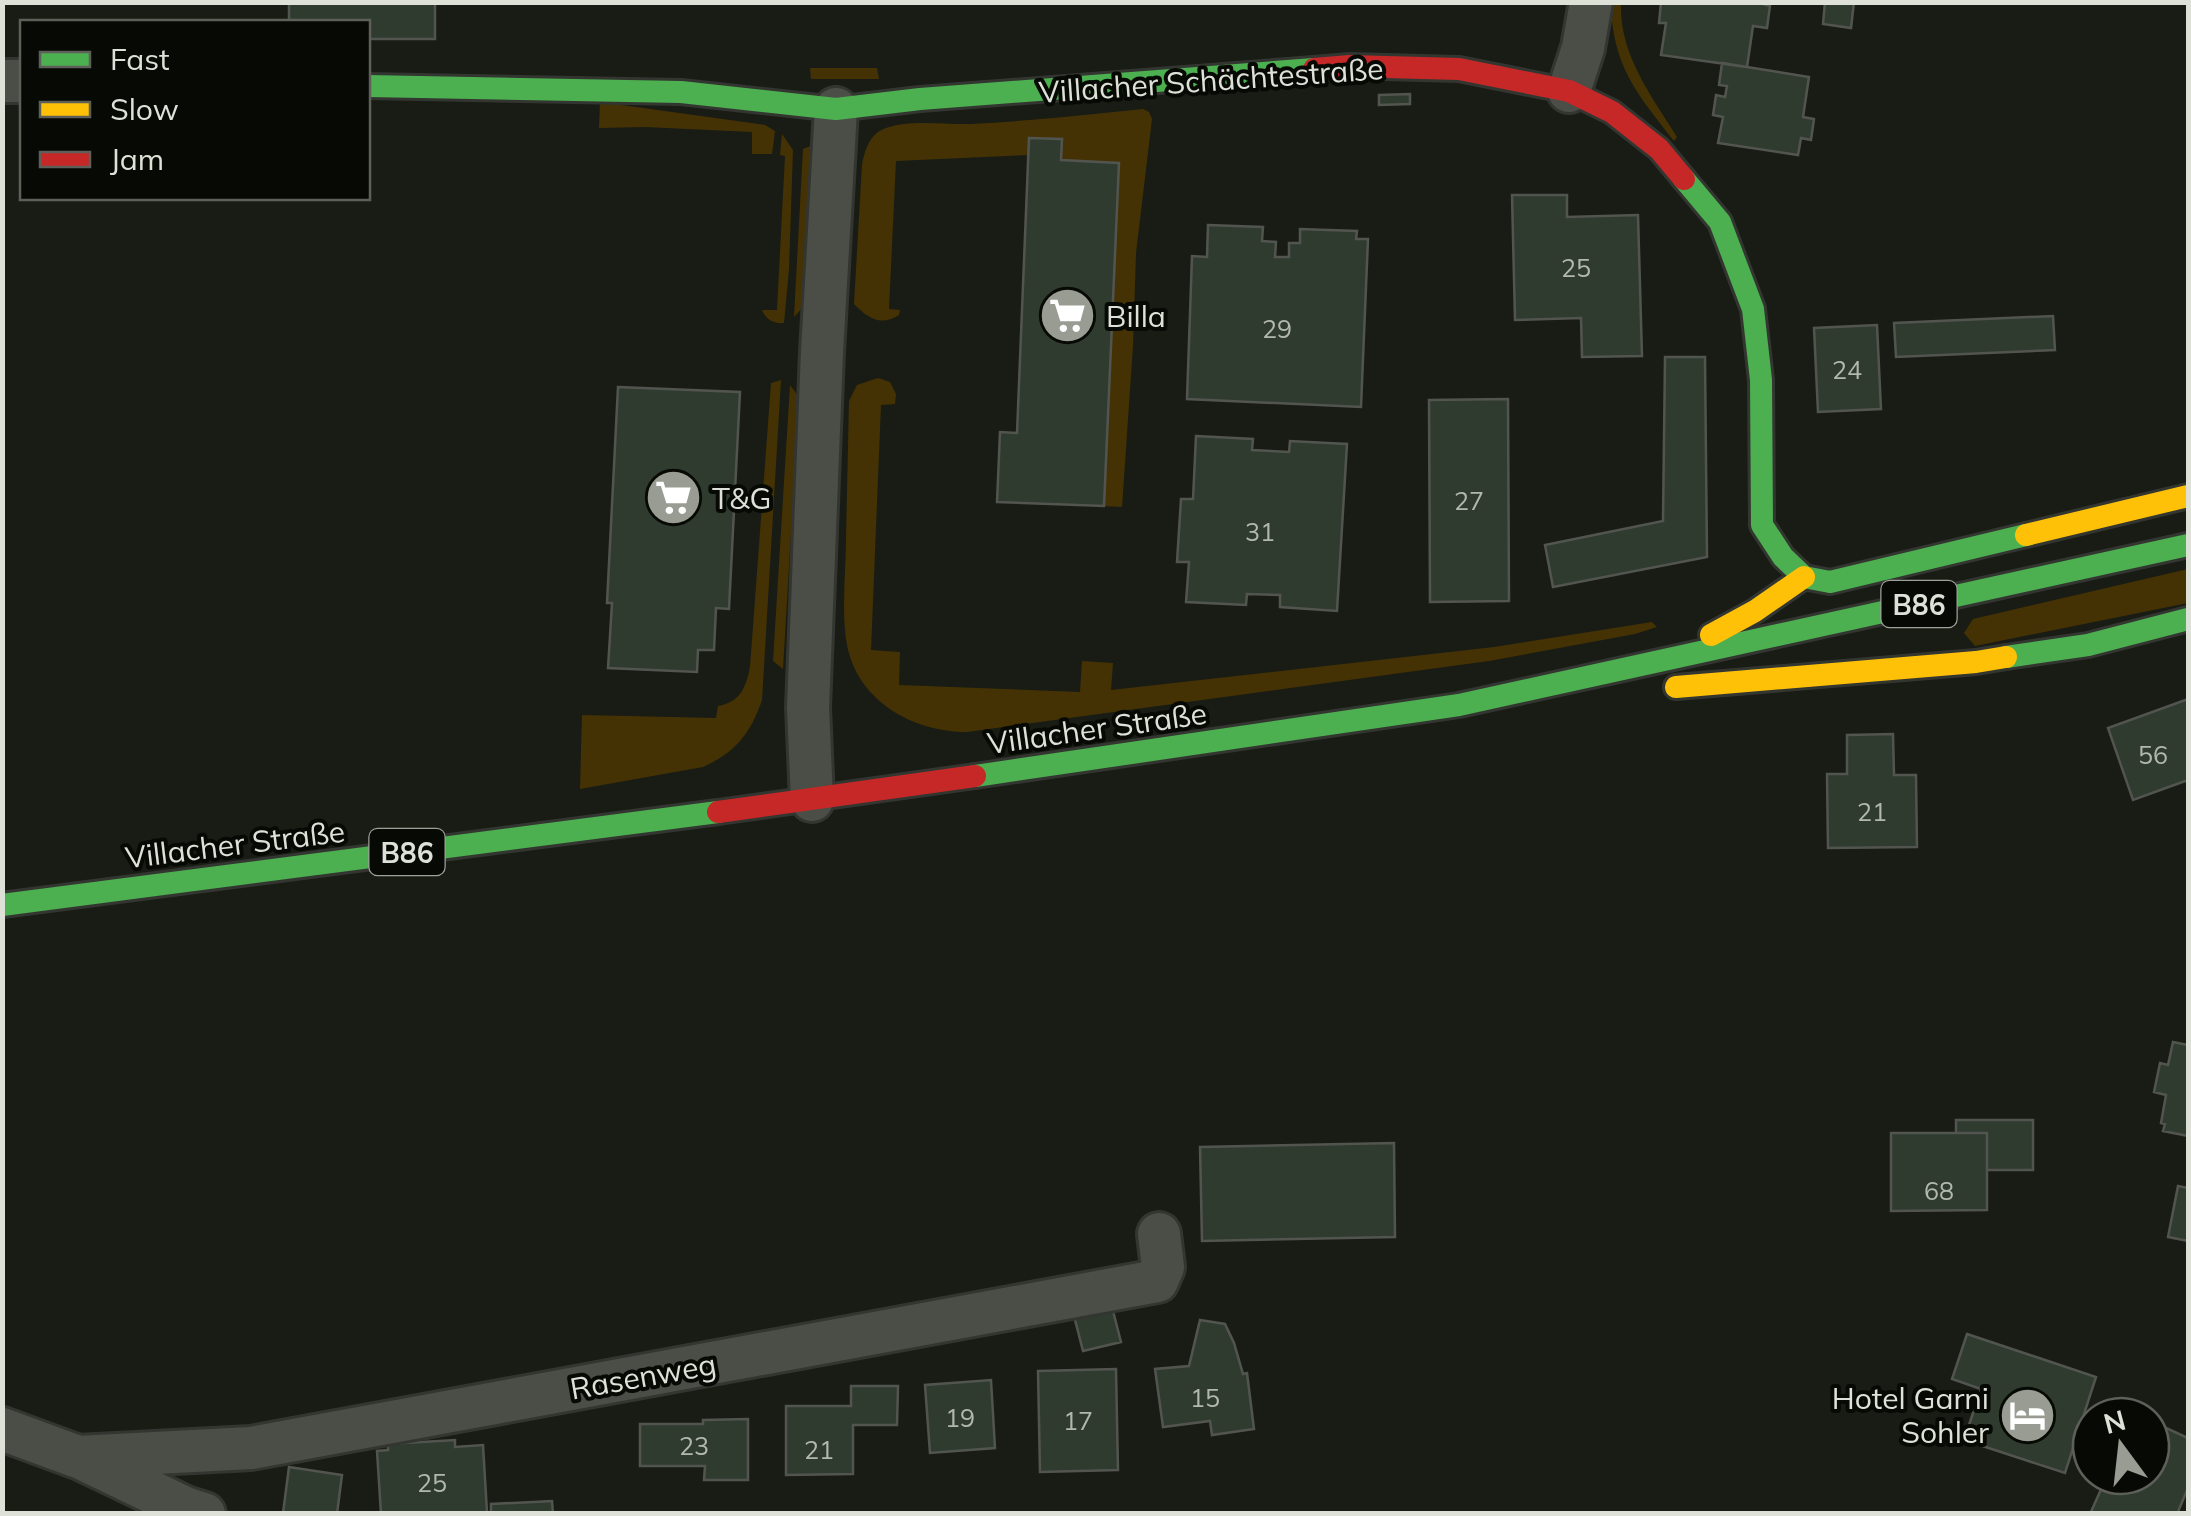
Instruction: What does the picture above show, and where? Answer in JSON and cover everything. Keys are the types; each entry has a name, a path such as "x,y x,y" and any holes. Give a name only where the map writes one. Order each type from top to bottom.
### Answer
{"main road":[{"name":"Villacher Schächtestraße","path":"370,86 681,92 836,109 1350,66 1459,69 1569,91 1612,112 1658,149 1720,222 1753,309 1761,380 1762,525 1783,557 1804,577"},
{"path":"1649,663 1755,611 1804,577 1830,582 2188,496"},
{"name":"Villacher Straße","path":"2,904 812,800 1459,705 2188,545"},
{"path":"1658,688 1976,662 2088,645 2188,619"},
{"path":"1459,705 1618,692"}],"street":[{"path":"1569,91 1584,48 1590,2"},
{"path":"812,800 808,707 836,109"},
{"name":"Rasenweg","path":"78,1457 252,1448 1157,1281 1163,1266 1160,1234"},
{"name":"Rasenweg","path":"2,1429 78,1457 204,1514"}],"shaded area":[{"path":"1611,3 1621,3 1631,57 1677,137 1674,141 1629,78 1616,44"},
{"path":"810,68 877,68 879,79 811,79"},
{"path":"600,102 765,125 775,131 772,154 752,154 752,132 599,128"},
{"path":"1143,109 1152,119 1136,253 1122,507 1104,506 1118,163 1061,160 1062,139 1030,138 1028,155 896,161 889,309 900,310 899,315 886,320 869,317 854,304 862,165 872,138 896,125 993,123"},
{"path":"782,134 793,150 789,269 784,323 780,323 768,319 762,310 777,310 785,156 780,155"},
{"path":"813,145 804,306 794,317 803,149"},
{"path":"878,378 890,382 896,394 895,404 881,405 871,650 900,652 899,685 1080,692 1082,661 1113,663 1111,690 1494,647 1652,622 1657,627 1489,661 967,732 927,726 909,720 876,698 853,665 845,632 849,401 857,385"},
{"path":"781,380 762,700 753,722 733,748 703,767 580,789 582,715 716,718 718,706 732,701 744,688 750,667 771,383"},
{"path":"790,385 799,397 783,669 773,661"},
{"path":"2188,569 2188,603 1975,646 1964,633 1973,619"}],"building":[{"path":"289,2 435,2 435,39 370,39 370,20 289,20"},
{"path":"1661,2 1756,2 1770,6 1767,28 1753,26 1747,67 1661,55 1666,23 1659,23"},
{"path":"1825,2 1854,2 1851,28 1823,24"},
{"path":"1722,63 1809,77 1803,117 1814,119 1811,140 1801,138 1798,155 1718,143 1723,117 1713,115 1716,95 1725,97 1727,86 1719,85"},
{"path":"1410,94 1410,104 1379,105 1379,95"},
{"name":"Billa","path":"1029,138 1062,139 1061,160 1119,163 1104,506 997,502 1000,432 1017,433"},
{"path":"1512,195 1567,195 1567,217 1638,215 1642,356 1582,357 1581,318 1515,320"},
{"path":"1208,225 1263,227 1262,241 1276,242 1275,257 1289,257 1289,243 1300,243 1300,229 1357,231 1356,239 1368,239 1361,407 1187,399 1192,256 1207,257"},
{"path":"2053,316 2055,350 1896,357 1894,323"},
{"path":"1877,325 1881,409 1818,412 1814,328"},
{"path":"1665,357 1705,357 1707,557 1553,587 1545,545 1663,521"},
{"name":"T&G","path":"618,387 740,392 729,609 716,608 714,650 698,650 697,672 608,668 612,603 607,603"},
{"path":"1508,399 1509,601 1430,602 1429,400"},
{"path":"1196,436 1253,439 1252,450 1289,452 1290,441 1347,444 1337,611 1280,607 1280,595 1247,594 1246,605 1186,602 1189,562 1177,562 1181,499 1193,499"},
{"path":"2188,699 2188,780 2133,800 2108,728"},
{"path":"1893,734 1894,775 1916,775 1917,847 1828,848 1827,774 1847,774 1847,735"},
{"path":"2173,1042 2188,1045 2188,1136 2163,1131 2166,1095 2154,1092 2160,1063 2168,1065"},
{"path":"1956,1120 2033,1120 2033,1170 1987,1170 1987,1133 1956,1133"},
{"path":"1891,1133 1987,1133 1987,1210 1891,1211"},
{"path":"1394,1143 1395,1237 1202,1241 1200,1147"},
{"path":"2178,1186 2188,1188 2188,1241 2168,1237"},
{"path":"1112,1307 1121,1342 1083,1351 1074,1316"},
{"path":"1200,1320 1225,1324 1243,1374 1247,1373 1254,1429 1212,1435 1210,1421 1163,1427 1155,1369 1189,1366"},
{"name":"Hotel Garni Sohler","path":"1967,1334 2096,1377 2090,1396 2071,1396 2071,1454 2065,1473 1964,1440 1981,1389 1952,1379"},
{"path":"1116,1369 1118,1470 1040,1472 1038,1371"},
{"path":"991,1380 995,1448 930,1453 925,1385"},
{"path":"851,1386 898,1386 897,1425 853,1425 853,1474 786,1475 786,1406 851,1406"},
{"path":"748,1419 748,1480 704,1480 705,1466 640,1466 640,1424"},
{"path":"2171,1430 2188,1438 2188,1488 2177,1514 2090,1514 2098,1496 2171,1496"},
{"path":"455,1440 455,1447 483,1445 487,1512 381,1514 377,1451 388,1450 388,1444"},
{"path":"289,1467 342,1475 337,1514 283,1513"},
{"path":"552,1501 553,1514 491,1514 491,1504"}],"traffic: fast":[{"path":"370,86 681,92 836,109 1314,69"},
{"path":"1684,179 1720,222 1753,309 1761,380 1762,525 1783,557 1804,577 1830,582 2026,535"},
{"path":"975,776 1459,705 2188,545"},
{"path":"2006,657 2088,645 2188,619"},
{"path":"2,905 718,812"}],"traffic: slow":[{"path":"2026,535 2188,496"},
{"path":"1711,635 1804,577"},
{"path":"1676,687 2006,657"}],"traffic: jam":[{"path":"1314,69 1459,69 1569,91 1612,112 1659,149 1684,179"},
{"path":"718,812 975,776"}],"place":[{"name":"Billa","path":"1067,316"},
{"name":"T&G","path":"673,498"},
{"name":"Hotel Garni Sohler","path":"2028,1415"}]}
